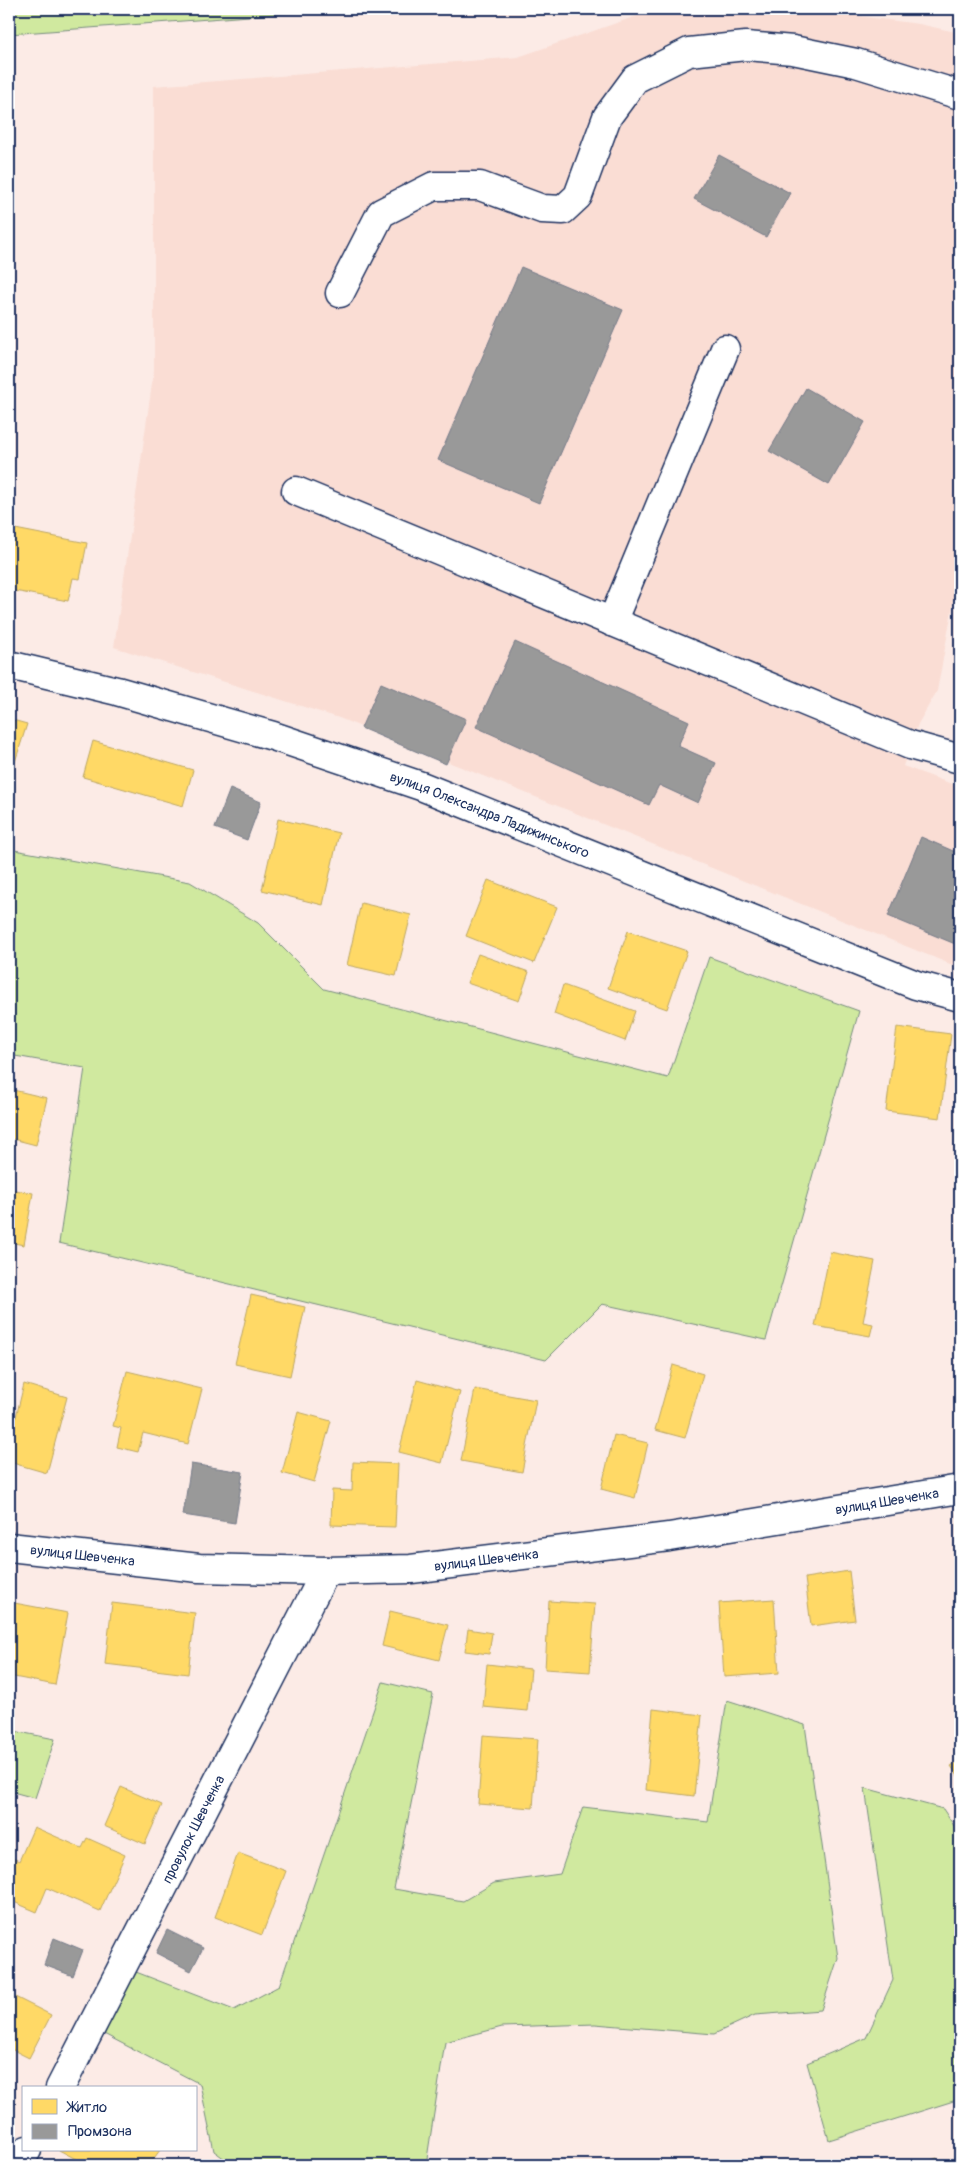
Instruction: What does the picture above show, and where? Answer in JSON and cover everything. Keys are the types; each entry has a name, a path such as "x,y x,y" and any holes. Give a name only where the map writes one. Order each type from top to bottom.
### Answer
{"street":[{"path":"340,293 381,213 434,186 480,186 542,209 563,210 578,196 606,117 635,78 689,52 746,46 793,50 856,63 960,95"},
{"path":"612,622 725,349"},
{"path":"296,491 910,745 960,759"},
{"name":"вулиця Олександра Ладижинського","path":"9,665 117,690 263,734 421,786 916,985 960,997"},
{"name":"вулиця Шевченка","path":"9,1547 198,1568 326,1571 411,1569 669,1537 960,1489"},
{"name":"провулок Шевченка","path":"61,2086 326,1571"},
{"path":"17,2165 26,2152"}],"shaded area":[{"path":"657,9 804,9 919,24 960,33 960,504 953,605 937,691 918,724 903,766 960,787 960,968 339,718 114,647 154,370 154,86 518,57"}],"green space":[{"path":"9,9 343,9 9,34"},
{"path":"9,849 190,882 258,923 324,989 668,1078 709,957 859,1011 766,1340 602,1304 546,1360 59,1243 85,1068 9,1055"},
{"path":"383,1682 433,1694 394,1889 463,1901 494,1883 560,1874 583,1807 708,1822 727,1700 805,1725 838,1958 821,2010 755,2015 714,2034 595,2024 502,2027 445,2042 426,2165 233,2165 214,2151 200,2084 102,2033 136,1972 234,2010 279,1986"},
{"path":"9,1730 55,1739 35,1798 9,1791"},
{"path":"865,1788 943,1809 960,1835 960,2099 829,2140 807,2063 866,2038 893,1980"}],"building: Житло":[{"path":"10,528 87,543 80,579 73,578 68,601 9,590"},
{"path":"9,719 27,724 9,781"},
{"path":"93,741 193,770 183,806 83,777"},
{"path":"278,819 339,833 323,905 262,890"},
{"path":"488,880 557,907 534,963 466,936"},
{"path":"361,903 411,915 396,976 347,965"},
{"path":"628,931 687,951 667,1009 608,988"},
{"path":"478,954 529,972 519,1001 467,983"},
{"path":"563,985 635,1011 625,1041 554,1014"},
{"path":"897,1027 951,1034 940,1118 886,1111"},
{"path":"9,1089 47,1098 36,1145 9,1138"},
{"path":"9,1189 33,1193 24,1245 9,1242"},
{"path":"830,1252 875,1261 863,1322 873,1324 870,1336 815,1326"},
{"path":"251,1295 305,1307 290,1376 235,1364"},
{"path":"673,1365 703,1374 685,1438 655,1430"},
{"path":"127,1371 202,1389 188,1444 143,1433 138,1452 117,1447 121,1428 113,1426"},
{"path":"417,1380 460,1392 442,1463 399,1452"},
{"path":"24,1384 67,1397 47,1473 9,1462 9,1446"},
{"path":"475,1389 536,1400 522,1472 461,1461"},
{"path":"298,1412 331,1421 314,1482 282,1473"},
{"path":"614,1435 648,1443 635,1498 601,1489"},
{"path":"353,1462 398,1464 395,1527 331,1525 332,1490 352,1491"},
{"path":"849,1571 855,1620 811,1626 805,1578"},
{"path":"774,1599 779,1673 724,1677 719,1603"},
{"path":"549,1601 595,1604 590,1672 545,1669"},
{"path":"9,1602 68,1613 55,1685 9,1676"},
{"path":"112,1603 195,1613 188,1674 105,1664"},
{"path":"390,1611 448,1625 439,1660 382,1646"},
{"path":"468,1629 492,1633 489,1654 465,1651"},
{"path":"487,1664 531,1669 527,1711 483,1707"},
{"path":"653,1709 702,1715 694,1796 646,1790"},
{"path":"483,1735 538,1739 533,1808 478,1804"},
{"path":"960,1760 960,1779 951,1766"},
{"path":"121,1787 162,1805 145,1844 104,1826"},
{"path":"34,1827 82,1848 87,1838 125,1855 100,1911 47,1888 37,1912 9,1900 9,1856 19,1861"},
{"path":"238,1853 286,1871 262,1935 215,1917"},
{"path":"9,1994 51,2015 29,2058 9,2048"},
{"path":"63,2152 159,2152 149,2165 87,2165"},
{"path":"937,2158 939,2165 917,2165"}],"building: Промзона":[{"path":"719,155 790,193 766,237 694,199"},
{"path":"521,267 623,310 539,503 438,460"},
{"path":"806,388 865,422 829,485 769,451"},
{"path":"515,642 689,721 678,746 716,763 698,803 659,785 649,805 476,727"},
{"path":"381,683 466,719 446,764 361,728"},
{"path":"230,789 261,802 247,840 215,828"},
{"path":"921,837 960,854 960,946 888,916"},
{"path":"191,1464 243,1472 235,1523 183,1515"},
{"path":"167,1930 203,1948 191,1971 156,1953"},
{"path":"54,1938 83,1950 73,1976 44,1965"}]}
